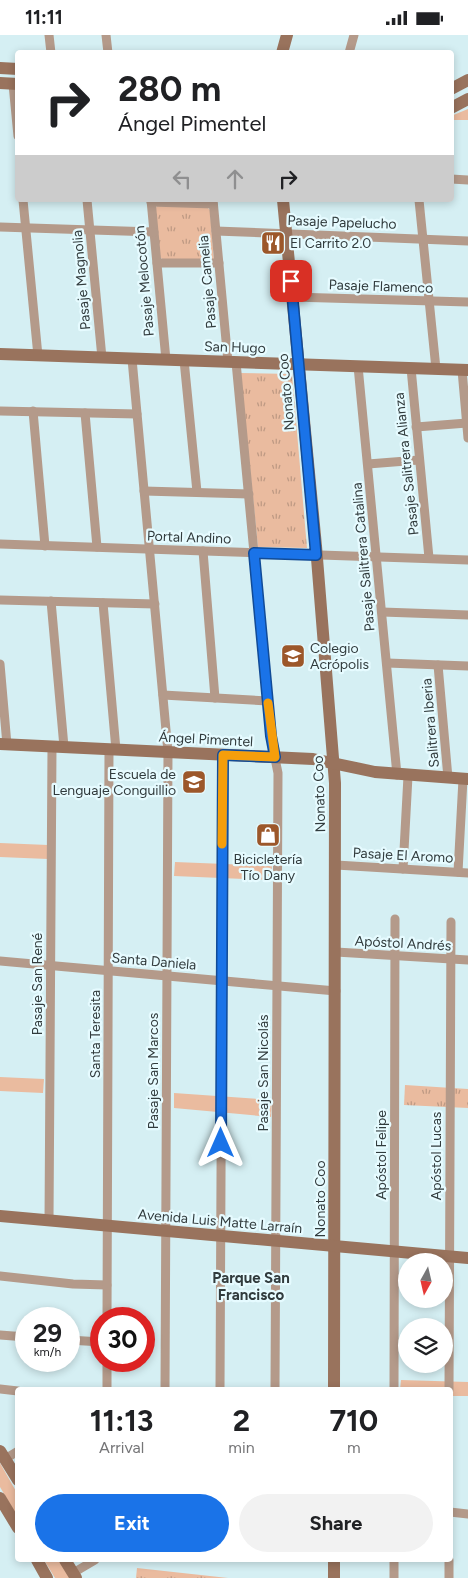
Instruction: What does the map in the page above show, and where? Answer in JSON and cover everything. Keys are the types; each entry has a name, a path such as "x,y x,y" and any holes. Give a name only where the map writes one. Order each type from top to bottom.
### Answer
{"street":[{"path":"49,35 51,50"},
{"path":"106,35 108,50"},
{"path":"283,50 287,35"},
{"path":"350,50 354,35"},
{"path":"0,68 15,69"},
{"path":"454,87 468,80"},
{"path":"10,84 15,116"},
{"path":"454,106 468,99"},
{"path":"454,179 468,179"},
{"path":"23,202 38,356"},
{"name":"Pasaje Magnolia","path":"87,202 102,358"},
{"name":"Pasaje Melocotón","path":"151,202 166,360"},
{"name":"Pasaje Camelia","path":"213,202 219,263 249,494 254,553"},
{"name":"Nonato Coo","path":"284,202 336,802 334,1387"},
{"path":"419,202 436,369"},
{"path":"0,227 154,232"},
{"name":"Pasaje Papelucho","path":"216,231 468,241"},
{"path":"156,263 219,263"},
{"name":"Pasaje Flamenco","path":"292,297 468,302"},
{"name":"San Hugo","path":"0,354 465,370"},
{"name":"Pasaje San Marcos","path":"132,359 168,752 165,1387"},
{"path":"184,360 197,492"},
{"name":"Pasaje Salitrera Catalina","path":"358,366 387,663 402,775 403,869"},
{"name":"Pasaje Salitrera Alianza","path":"411,368 429,558"},
{"path":"465,370 468,438"},
{"path":"0,411 137,414"},
{"path":"33,411 45,546"},
{"path":"85,413 97,547"},
{"path":"416,427 467,423"},
{"path":"368,464 419,459"},
{"path":"144,491 249,494"},
{"name":"Portal Andino","path":"0,544 468,560"},
{"path":"203,551 215,698"},
{"name":"Pasaje San Nicolás","path":"254,553 268,701 278,773 275,1387"},
{"path":"0,600 154,604"},
{"name":"Pasaje San René","path":"49,1221 50,965 58,747 51,601"},
{"name":"Santa Teresita","path":"103,603 113,750 109,971 107,1307"},
{"path":"382,612 468,615"},
{"path":"387,663 468,666"},
{"path":"0,664 4,744"},
{"name":"Salitrera Iberia","path":"438,665 448,778"},
{"path":"163,695 268,701"},
{"name":"Ángel Pimentel","path":"4,744 313,759 359,770 466,779"},
{"path":"220,1387 223,755"},
{"path":"458,872 466,779"},
{"name":"Pasaje El Aromo","path":"336,865 468,873"},
{"name":"Apóstol Felipe","path":"394,1387 395,919"},
{"name":"Apóstol Lucas","path":"449,1253 451,922"},
{"name":"Apóstol Andrés","path":"336,952 468,960"},
{"name":"Santa Daniela","path":"0,961 336,991"},
{"name":"Avenida Luis Matte Larraín","path":"0,1216 417,1253"},
{"name":"Avenida Luis Matte Larraín","path":"453,1256 468,1258"},
{"path":"0,1276 73,1284 107,1285"},
{"name":"Apóstol Lucas","path":"449,1308 449,1387"},
{"path":"0,1335 15,1336"},
{"path":"107,1372 107,1387"},
{"path":"0,1389 15,1391"},
{"path":"15,1452 2,1455 15,1476"},
{"path":"0,1498 15,1522"},
{"path":"453,1512 468,1514"},
{"path":"38,1562 43,1577"},
{"path":"66,1562 74,1576 92,1562"},
{"path":"334,1562 334,1578"},
{"path":"394,1562 394,1578"},
{"path":"449,1562 449,1578"}],"green space":[{"path":"468,109 468,120 454,120 454,115"},
{"path":"157,206 207,207 210,210 214,260 163,260 159,256 155,209"},
{"path":"240,373 292,374 307,548 258,547"},
{"path":"0,843 48,845 48,859 0,857"},
{"path":"175,862 272,866 271,880 174,876"},
{"path":"0,1077 44,1079 43,1093 0,1091"},
{"path":"405,1085 468,1089 468,1108 404,1105"},
{"path":"174,1093 272,1100 271,1117 174,1108"},
{"path":"401,1380 468,1382 468,1396 453,1396 453,1387 400,1387"},
{"path":"0,1463 15,1489 15,1513 0,1487"},
{"path":"45,1562 60,1562 70,1578 55,1578"},
{"path":"137,1568 228,1578 136,1578"}],"slow traffic":[{"path":"222,844 223,755 275,757 268,703"}],"place":[{"name":"El Carrito 2.0","path":"273,243"},
{"name":"Colegio Acrópolis","path":"293,656"},
{"name":"Escuela de Lenguaje Conguillio","path":"194,782"},
{"name":"Bicicletería Tío Dany","path":"268,835"}],"district":[{"name":"Parque San Francisco","path":"251,1286"}],"route":[{"path":"221,1143 223,755 275,757 271,736 254,553 316,555 291,281"}]}
